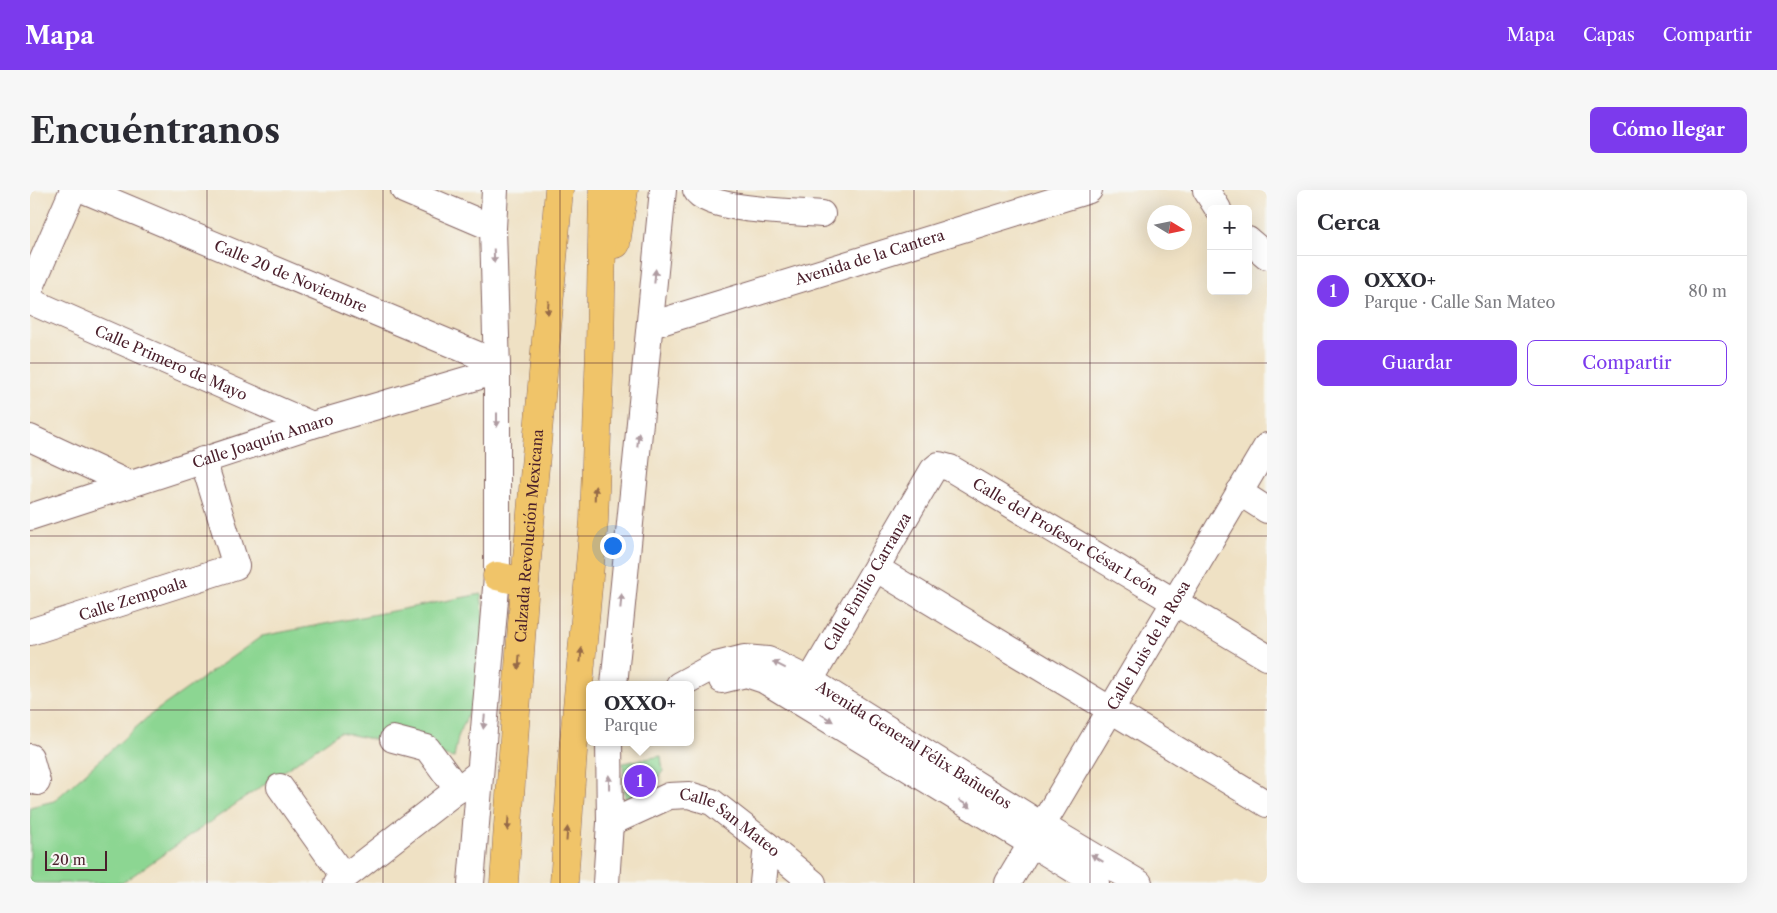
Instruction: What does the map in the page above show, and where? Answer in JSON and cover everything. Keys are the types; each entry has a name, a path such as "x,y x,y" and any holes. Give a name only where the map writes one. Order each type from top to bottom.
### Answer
{"main road":[{"path":"542,190 551,276"},
{"name":"Calzada Revolución Mexicana","path":"504,883 525,582 559,190"},
{"path":"564,883 579,734 594,521 600,347 602,190"},
{"path":"600,347 624,190"},
{"path":"497,576 525,582"}],"street":[{"path":"30,289 73,190"},
{"name":"Calle 20 de Noviembre","path":"84,190 497,367"},
{"path":"404,190 493,228"},
{"path":"471,883 497,576 497,367 493,228 495,190"},
{"path":"614,681 628,524 651,325 663,190"},
{"path":"696,190 698,194 714,202 752,209 822,214"},
{"name":"Avenida de la Cantera","path":"651,325 1035,198 1090,190"},
{"path":"1206,190 1215,205"},
{"name":"Calle Primero de Mayo","path":"30,301 312,425"},
{"name":"Calle Joaquín Amaro","path":"30,517 497,367"},
{"path":"30,438 129,484"},
{"name":"Calle Luis de la Rosa","path":"1008,883 1267,446"},
{"name":"Calle Zempoala","path":"30,632 236,566 203,460"},
{"name":"Calle Emilio Carranza","path":"805,691 933,470 939,465"},
{"name":"Calle del Profesor César León","path":"939,465 950,468 1267,657"},
{"path":"1239,492 1267,510"},
{"path":"877,569 1267,804"},
{"path":"686,681 716,665 745,666"},
{"path":"694,695 745,666"},
{"name":"Avenida General Félix Bañuelos","path":"745,666 764,680 805,691 1037,835 1139,883"},
{"path":"393,739 427,748 458,790"},
{"path":"606,883 610,823 609,746"},
{"path":"30,757 37,782"},
{"path":"280,787 341,880 479,773"},
{"name":"Calle San Mateo","path":"610,823 669,796 689,795 712,802 813,883"},
{"name":"Avenida General Félix Bañuelos","path":"1037,835 1096,883"},
{"path":"764,883 767,845"}],"green space":[{"path":"481,594 485,628 475,698 458,737 454,758 340,732 122,883 30,883 30,807 54,801 150,715 262,636"},
{"path":"661,756 663,771 648,791 625,799 623,763"}],"place":[{"name":"OXXO+","path":"640,781"}]}
